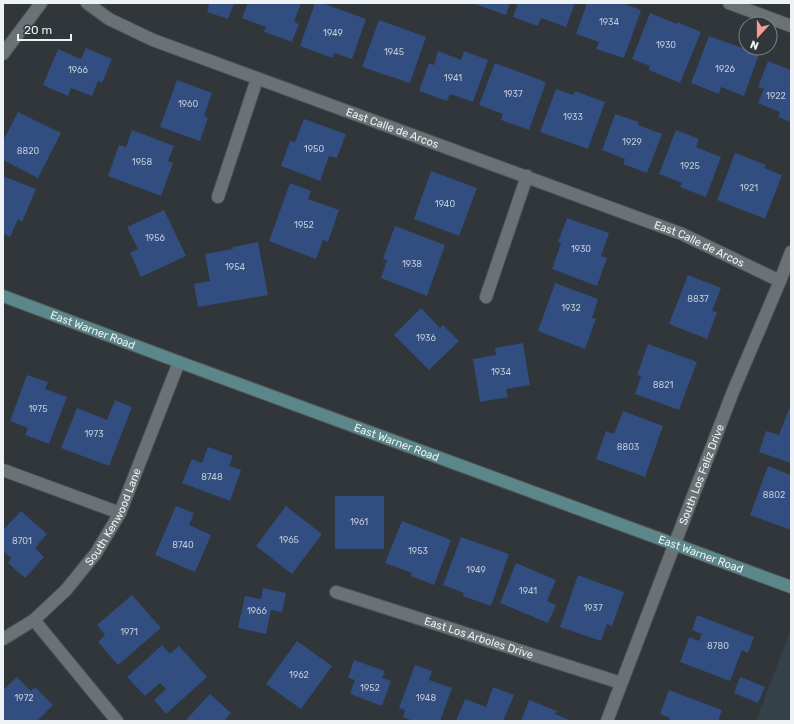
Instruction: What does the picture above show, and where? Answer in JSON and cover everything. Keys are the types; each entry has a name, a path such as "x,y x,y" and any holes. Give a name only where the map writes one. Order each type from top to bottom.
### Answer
{"main road":[{"name":"East Warner Road","path":"3,296 791,587"}],"street":[{"path":"3,54 42,3"},
{"name":"East Calle de Arcos","path":"87,3 109,20 153,40 682,234 780,281"},
{"path":"729,3 791,26"},
{"path":"218,197 258,79"},
{"path":"486,297 527,176"},
{"name":"South Los Feliz Drive","path":"606,721 732,394 791,252"},
{"name":"South Kenwood Lane","path":"3,639 34,620 66,590 96,553 120,513 179,362"},
{"path":"3,470 120,513"},
{"name":"East Los Arboles Drive","path":"336,592 621,684"},
{"path":"34,620 117,721"}],"shaded area":[{"path":"791,629 791,721 756,721"}],"building":[{"path":"207,3 234,3 228,19 207,12 209,4"},
{"path":"248,3 301,3 294,22 299,24 292,42 264,32 266,27 242,18"},
{"path":"315,3 322,3 366,19 352,59 334,53 333,58 300,46"},
{"path":"472,3 510,3 506,15"},
{"path":"518,3 575,3 566,27 541,18 538,26 513,17"},
{"path":"587,3 621,3 641,10 624,58 596,49 599,42 576,34"},
{"path":"650,13 701,32 680,83 649,70 650,66 632,59"},
{"path":"379,20 426,37 410,83 362,67"},
{"path":"709,36 738,46 738,56 758,56 744,96 721,87 719,94 691,83"},
{"path":"86,48 112,59 102,83 98,81 92,96 71,88 68,96 43,85 58,49 81,59"},
{"path":"438,51 461,60 464,51 488,60 473,102 450,94 447,101 419,91 429,63 434,65"},
{"path":"768,61 791,70 791,122 778,117 780,112 758,103 764,89 758,87"},
{"path":"495,63 546,82 529,130 501,120 503,114 479,105"},
{"path":"177,80 212,93 204,116 208,118 200,141 160,127"},
{"path":"556,89 573,95 575,91 605,102 588,149 540,132"},
{"path":"18,112 61,133 38,178 3,160 3,141"},
{"path":"615,114 639,122 638,125 662,134 647,173 623,164 625,159 602,150"},
{"path":"304,119 346,134 337,158 329,156 320,181 281,166 290,141 295,142"},
{"path":"132,130 174,146 168,161 173,163 161,196 108,176 119,145 126,147"},
{"path":"676,130 699,139 696,147 721,157 706,197 680,187 682,183 659,174"},
{"path":"735,153 766,165 764,168 782,175 765,219 717,200"},
{"path":"431,171 477,188 459,236 414,219"},
{"path":"3,176 36,189 22,222 18,219 10,237 3,233"},
{"path":"290,183 311,191 308,199 339,210 328,242 323,240 316,259 269,241"},
{"path":"164,210 186,256 141,277 130,253 138,249 127,227"},
{"path":"567,218 609,233 601,256 607,258 597,286 552,269 561,243 558,242"},
{"path":"395,226 445,245 427,296 381,278 387,260 383,259"},
{"path":"258,242 268,295 198,307 194,284 210,281 205,254 233,249 233,247"},
{"path":"688,275 721,288 712,311 717,312 707,339 669,324"},
{"path":"555,283 598,299 592,318 596,319 585,349 538,331"},
{"path":"421,308 440,328 443,325 459,341 429,370 394,335"},
{"path":"523,343 530,385 506,389 508,397 480,402 473,359 496,355 495,348"},
{"path":"648,344 697,362 679,410 635,394 641,376 637,375"},
{"path":"27,375 48,382 45,389 67,397 49,444 25,435 28,428 10,421"},
{"path":"115,400 132,407 109,466 61,448 77,408 107,420"},
{"path":"789,409 791,410 791,463 759,452 766,431 779,435"},
{"path":"623,411 663,426 645,477 596,459 606,431 614,434"},
{"path":"208,447 233,456 229,466 241,470 230,501 182,483 192,459 202,463"},
{"path":"768,466 791,475 791,530 750,515"},
{"path":"335,496 384,496 384,549 335,549"},
{"path":"176,506 194,513 189,525 211,535 195,572 155,555"},
{"path":"286,506 322,534 292,574 256,546"},
{"path":"21,511 47,534 35,548 44,557 25,578 8,563 11,558 3,551 3,530"},
{"path":"402,521 451,540 434,585 411,576 412,573 385,563"},
{"path":"461,537 509,554 491,606 463,596 464,593 443,585"},
{"path":"516,563 556,580 547,601 556,605 548,623 500,603"},
{"path":"578,575 624,592 612,626 607,624 601,641 560,627"},
{"path":"263,588 286,593 282,612 271,610 266,634 238,628 245,596 261,599"},
{"path":"132,595 161,628 118,665 98,642 105,635 97,625"},
{"path":"697,615 754,637 748,653 742,650 730,681 680,662 689,637 699,641 702,634 692,630"},
{"path":"297,641 332,666 301,709 266,684"},
{"path":"162,645 170,654 179,646 207,677 166,714 154,700 166,689 160,683 145,696 127,677"},
{"path":"354,660 385,671 382,678 391,681 382,706 350,694 355,680 348,678"},
{"path":"415,665 432,671 429,680 452,688 440,721 413,721 403,717 405,710 399,708"},
{"path":"17,677 31,691 35,687 53,705 37,721 3,721 3,690"},
{"path":"740,677 765,687 758,703 734,693"},
{"path":"493,687 514,695 503,721 456,721 465,699 486,707"},
{"path":"669,690 722,710 718,721 669,721 670,718 660,714"},
{"path":"210,694 231,713 224,721 185,721"},
{"path":"529,700 557,711 555,714 572,721 521,721"}]}
